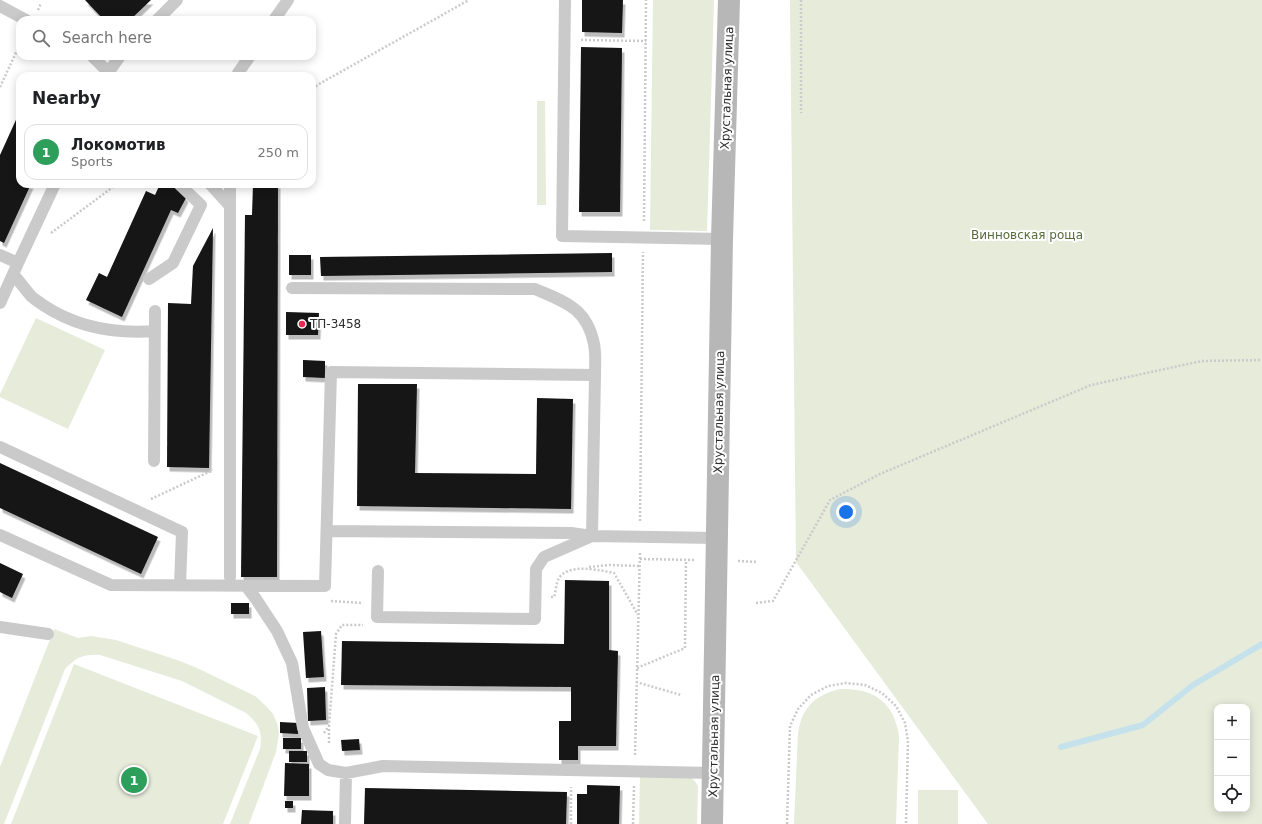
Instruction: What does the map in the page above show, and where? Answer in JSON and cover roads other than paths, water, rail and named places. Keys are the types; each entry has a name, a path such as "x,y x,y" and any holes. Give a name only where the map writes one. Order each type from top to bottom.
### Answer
{"main road":[{"name":"Хрустальная улица","path":"712,824 722,239 729,0"}],"lane":[{"path":"161,16 177,0"},
{"path":"277,16 288,0"},
{"path":"565,0 562,236 722,239"},
{"path":"0,6 19,16"},
{"path":"96,60 106,72"},
{"path":"111,72 118,60"},
{"path":"239,72 247,60"},
{"path":"0,303 53,188"},
{"path":"149,279 173,263 201,205 183,188"},
{"path":"214,188 230,206"},
{"path":"230,188 230,577"},
{"path":"0,255 18,264 32,296 59,315 83,324 106,330 134,332 155,331"},
{"path":"292,288 535,289 577,310 585,318 590,329 594,345 595,375 592,536"},
{"path":"154,461 155,311"},
{"path":"0,535 111,585 325,586 331,372 595,375"},
{"path":"0,447 182,532 180,585"},
{"path":"327,530 571,533 592,536 716,538"},
{"path":"378,571 377,617 536,619 536,569 544,557 592,536"},
{"path":"246,586 277,631 292,663 303,728 319,764 328,770 346,773 383,766 713,773"},
{"path":"0,627 48,634"},
{"path":"345,824 346,773"}],"waterway":[{"path":"1061,747 1143,725 1193,685 1262,644"}],"place":[{"name":"ТП-3458","path":"302,324"},
{"name":"Локомотив","path":"134,780"}],"park label":[{"name":"Винновская роща","path":"1027,235"}]}
